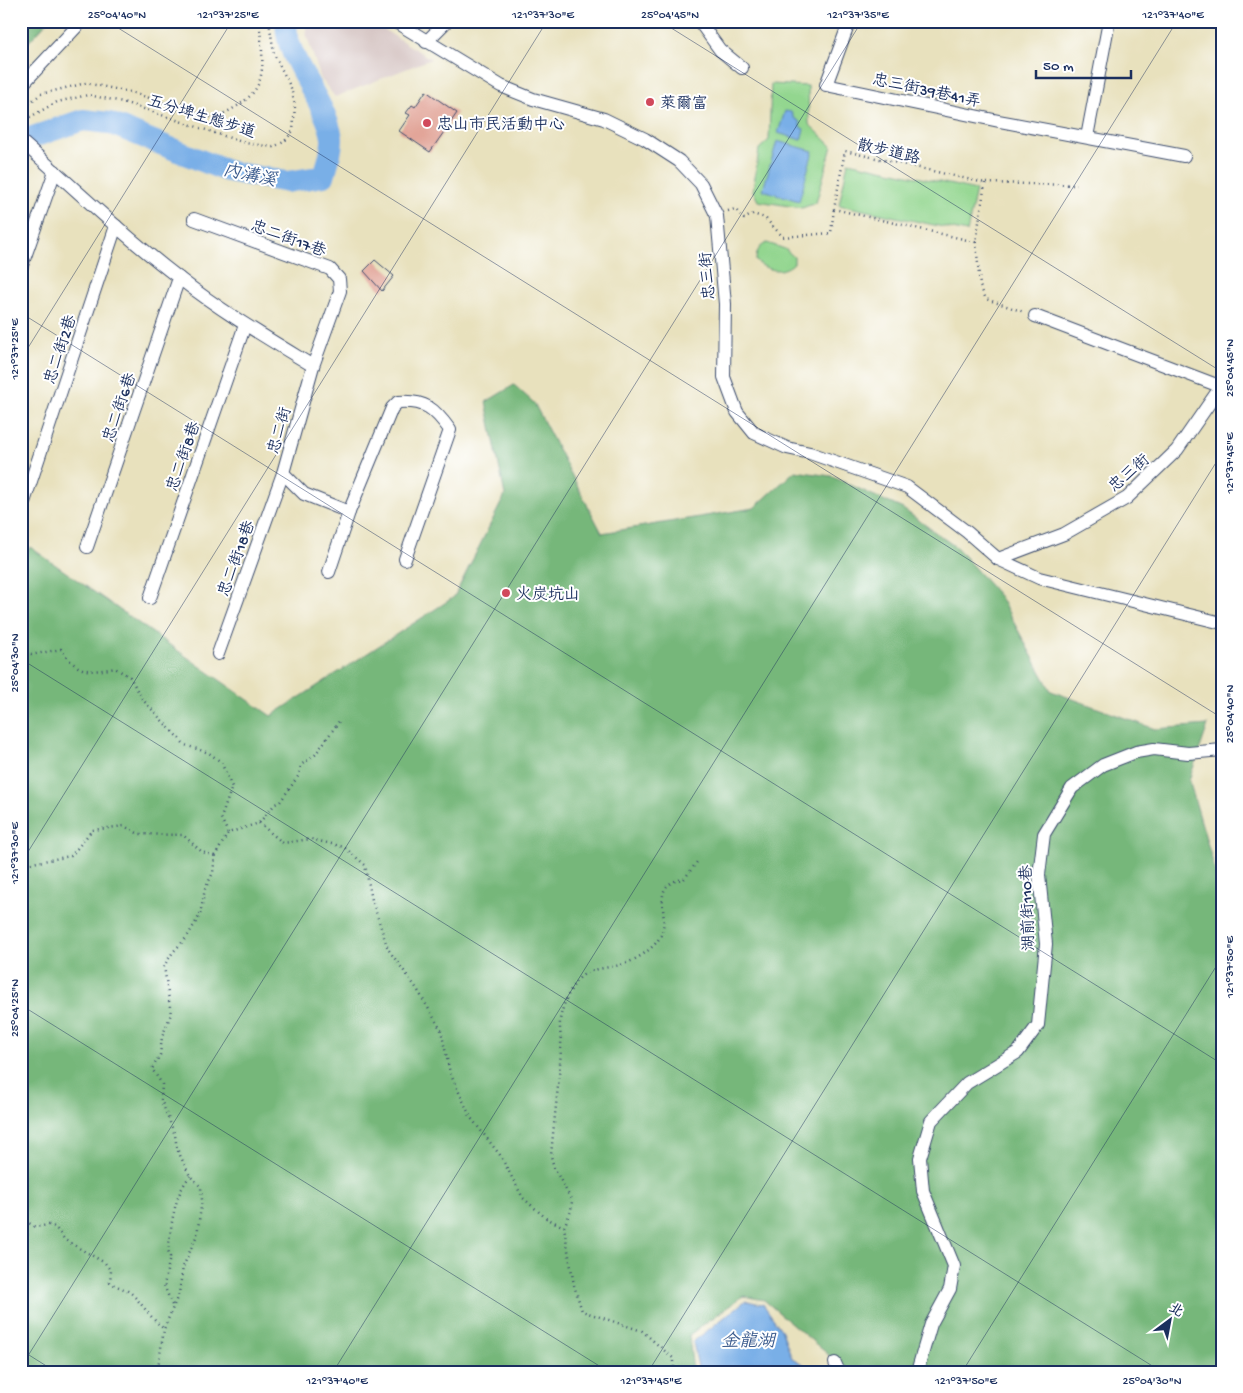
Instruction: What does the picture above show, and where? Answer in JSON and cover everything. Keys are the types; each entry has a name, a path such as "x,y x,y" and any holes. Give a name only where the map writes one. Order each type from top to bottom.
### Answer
{"street":[{"path":"21,86 82,21"},
{"name":"忠三街","path":"394,21 501,86 533,98 604,119 645,140 679,161 696,179 709,197 717,216 726,304 724,377 737,412 754,433 787,448 810,453 908,487 998,559 1039,578 1222,623"},
{"path":"426,42 447,21"},
{"path":"699,21 720,50 742,68"},
{"path":"1109,21 1087,138 1184,156"},
{"name":"忠三街39巷41弄","path":"849,22 826,84 1087,138"},
{"path":"21,140 116,226 179,278 245,325 313,366"},
{"path":"21,268 56,171"},
{"name":"忠二街17巷","path":"194,219 330,269 339,279 340,291 313,366"},
{"name":"忠二街2巷","path":"21,511 116,226"},
{"name":"忠二街6巷","path":"87,547 179,278"},
{"path":"1035,316 1221,386"},
{"name":"忠二街8巷","path":"150,598 245,325"},
{"name":"忠二街","path":"313,366 283,473 304,494 349,512"},
{"name":"忠三街","path":"998,559 1064,534 1127,498 1177,450 1221,386"},
{"path":"329,572 349,512 392,408 398,402 408,401 423,404 437,412 450,430 406,559"},
{"name":"忠二街18巷","path":"218,654 283,473"},
{"name":"湖前街110巷","path":"917,1372 931,1324 950,1289 954,1266 923,1191 920,1158 930,1121 966,1083 1018,1052 1038,1025 1046,944 1039,875 1044,834 1072,788 1103,765 1136,752 1154,749 1188,753 1222,750"}],"path":[{"name":"五分埤生態步道","path":"21,110 41,94 86,83 130,92 214,118 238,107 254,94 263,72 259,21"},
{"name":"五分埤生態步道","path":"21,122 57,102 88,95 123,102 245,143 273,146 284,142 294,130 295,106 291,88 274,54 269,21"},
{"name":"散步道路","path":"717,216 734,209 744,220 753,214 765,218 783,237 830,233 845,151 984,183 1077,186"},
{"path":"984,183 976,242 980,286 986,299 1035,316"},
{"path":"834,209 976,242"},
{"path":"21,657 61,648 70,662 91,672 115,668 130,677 142,699 185,745 210,753 221,762 232,787 221,818 228,833"},
{"path":"160,1372 164,1329 172,1305 179,1293 183,1267 197,1235 201,1187 190,1176 177,1149 175,1135 161,1100 162,1084 152,1069 160,1055 162,1037 171,1014 164,966 173,952 187,937 200,915 205,888 214,873 215,856 228,833 259,823 275,804 280,802 298,775 301,765 316,756 340,720"},
{"path":"259,823 283,842 311,839 344,846 366,865 372,900 388,949 417,989 441,1030 450,1073 471,1118 500,1155 522,1198 546,1218 564,1227"},
{"path":"21,865 70,856 92,830 124,826 139,834 183,836 202,852 215,856"},
{"path":"674,1372 674,1359 642,1331 582,1311 574,1285 564,1227 571,1211 572,1201 554,1168 551,1156 561,1047 560,1016 570,991 583,975 600,968 622,964 647,952 660,938 665,918 661,900 664,889 673,881 684,880 697,862"},
{"path":"172,1305 164,1285 170,1257 173,1214 182,1185 190,1176"},
{"path":"21,1218 35,1227 49,1225 55,1227 65,1240 105,1264 111,1271 110,1282 115,1286 125,1288 134,1296 149,1316 164,1329"}],"shaded area":[{"path":"305,21 370,21 431,59 335,97 321,79 307,37"}],"green space":[{"path":"21,21 48,21 21,50"},
{"path":"771,84 808,86 809,124 832,146 816,203 802,208 758,201 753,191 759,149 769,140"},
{"path":"848,162 976,190 967,232 839,205"},
{"path":"767,243 785,249 794,257 794,263 780,270 770,269 760,264 756,261 757,252"},
{"path":"514,385 534,403 602,533 754,508 795,471 831,476 903,509 957,548 1000,597 1051,691 1155,729 1208,725 1189,780 1222,894 1222,1372 836,1372 830,1356 764,1300 743,1296 689,1335 693,1372 21,1372 21,560 30,547 271,716 454,597 505,495 486,402"}],"water":[{"path":"785,111 791,112 794,118 800,122 800,127 804,129 801,140 778,133"},
{"path":"777,141 813,151 799,201 763,190"},
{"name":"金龍湖","path":"745,1301 763,1304 782,1331 792,1358 817,1372 699,1372 693,1342"}],"building":[{"name":"忠山市民活動中心","path":"426,91 457,113 430,152 399,131 410,115 406,113 412,105 415,107"},
{"path":"375,260 394,276 382,291 364,271"}],"waterway":[{"name":"內溝溪","path":"21,141 83,120 109,123 227,171 287,182 324,176 331,152 332,138 322,109 291,48 287,34 287,21"}],"place":[{"name":"萊爾富","path":"650,102"},
{"name":"忠山市民活動中心","path":"427,123"},
{"name":"火炭坑山","path":"506,593"}]}
